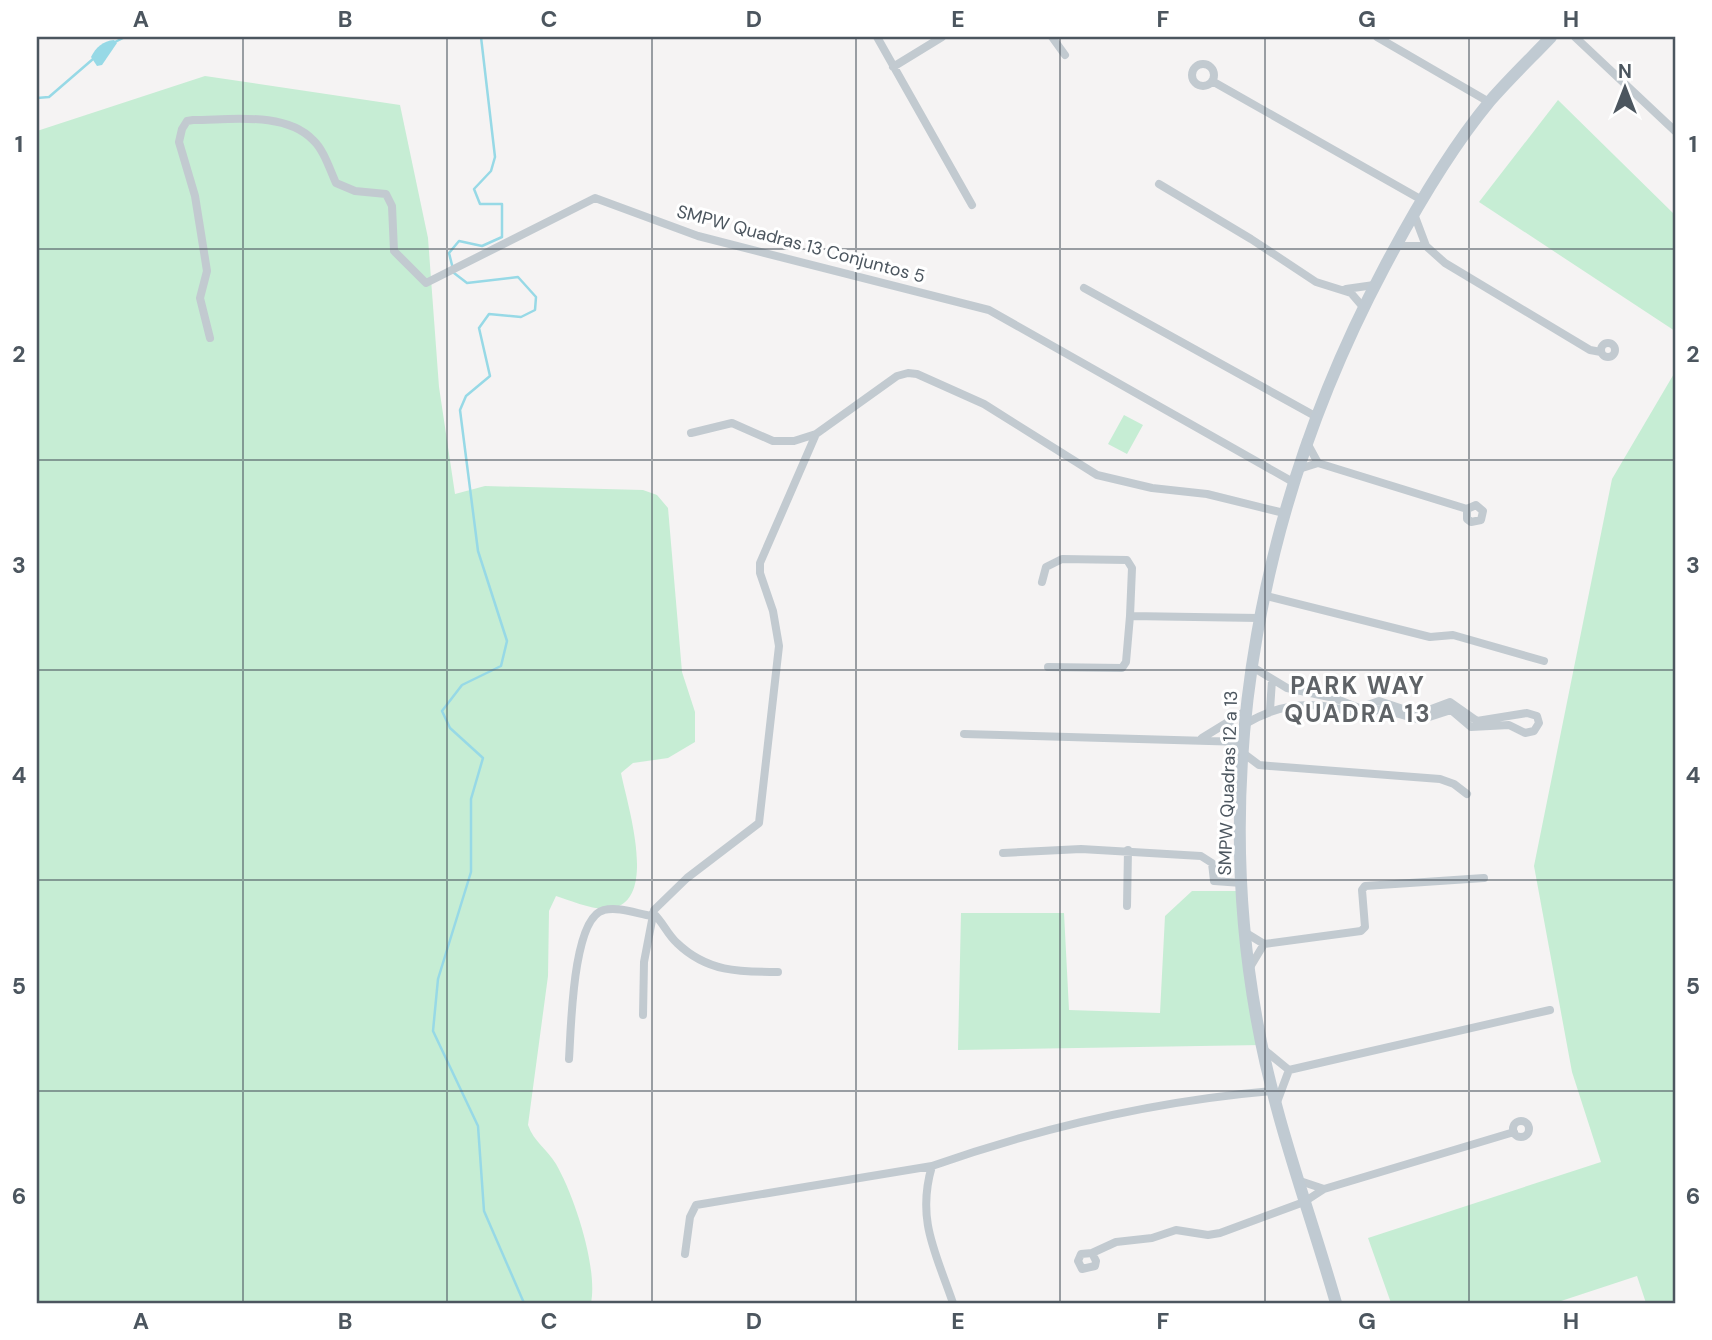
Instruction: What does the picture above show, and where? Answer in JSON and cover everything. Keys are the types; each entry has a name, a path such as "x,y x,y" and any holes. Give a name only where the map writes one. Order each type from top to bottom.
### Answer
{"street":[{"path":"877,37 972,205"},
{"path":"893,67 942,37"},
{"path":"1052,37 1065,55"},
{"path":"1377,37 1489,102"},
{"name":"SMPW Quadras 12 a 13","path":"1334,1302 1297,1180 1262,1048 1245,933 1242,777 1236,744 1245,718 1263,595 1294,476 1315,416 1363,307 1422,200 1489,102 1551,37"},
{"path":"1575,37 1675,131"},
{"path":"1212,81 1422,200"},
{"name":"SMPW Quadras 13 Conjuntos 5","path":"209,338 200,298 207,271 195,196 179,142 182,129 187,121 272,121 294,126 314,141 336,183 343,187 386,194 392,206 394,251 426,283 595,198 698,236 989,310 1294,476"},
{"path":"1159,184 1316,282 1343,289 1358,299 1363,307"},
{"path":"1414,214 1426,246 1445,263 1590,350 1601,352"},
{"path":"1395,246 1426,246"},
{"path":"1343,289 1374,285"},
{"path":"1084,288 1315,416"},
{"path":"691,433 732,423 773,441 794,441 816,434 897,376 913,373 984,404 1097,475 1152,488 1207,494 1284,513"},
{"path":"643,1014 644,962 653,914 687,878 759,822 779,646 774,611 760,573 760,564 816,434"},
{"path":"1306,441 1318,463 1467,509"},
{"path":"1294,476 1318,463"},
{"path":"1042,582 1046,567 1057,559 1127,560 1132,568 1126,662 1122,668 1048,667"},
{"path":"1263,595 1430,637 1453,635 1544,661"},
{"path":"1130,616 1259,618"},
{"path":"1199,739 1225,725 1270,710 1308,705 1340,708 1361,716 1381,709 1420,720 1451,710 1473,728 1509,725 1525,733 1534,731 1539,723 1537,716 1527,713 1478,721 1450,702 1418,714 1379,701 1359,708 1334,698 1294,691 1251,666"},
{"path":"1270,710 1272,680"},
{"path":"1225,725 1236,744 1259,765 1440,779 1454,783 1467,794"},
{"path":"964,734 1199,739 1236,744"},
{"path":"1242,777 1259,765"},
{"path":"1003,853 1128,850 1205,857 1212,863 1214,881 1242,883"},
{"path":"1127,906 1128,850"},
{"path":"1245,933 1264,944 1361,931 1365,927 1362,890 1365,886 1484,878"},
{"path":"569,1059 571,1012 579,957 589,924 597,912 606,909 653,914 677,944 702,962 730,971 778,972"},
{"path":"1249,969 1264,944"},
{"path":"1289,1070 1550,1010"},
{"path":"1262,1048 1289,1070"},
{"path":"1277,1105 1289,1070"},
{"path":"685,1254 690,1217 696,1205 933,1166 1006,1141 1122,1112 1206,1096 1272,1091"},
{"path":"1093,1253 1109,1244 1152,1238 1176,1230 1208,1235 1220,1233 1304,1202 1324,1189 1514,1132"},
{"path":"933,1166 926,1186 924,1213 953,1303"},
{"path":"1297,1180 1324,1189"}],"green space":[{"path":"205,76 400,105 428,238 439,387 455,494 485,486 643,490 657,495 668,508 682,672 695,712 695,742 668,758 633,763 621,773 636,845 635,883 630,897 619,906 604,909 556,896 549,911 548,976 528,1125 556,1164 577,1212 591,1270 591,1303 37,1303 37,131"},
{"path":"1558,100 1675,215 1675,331 1479,202"},
{"path":"1675,372 1675,1303 1646,1303 1637,1276 1555,1303 1391,1303 1368,1238 1601,1162 1572,1072 1534,866 1612,479"},
{"path":"1124,415 1143,425 1127,454 1108,444"},
{"path":"1192,891 1243,891 1262,1045 958,1050 961,913 1064,913 1069,1010 1160,1013 1165,916"}],"water":[{"path":"114,40 117,43 102,65 97,66 91,57 93,53 103,43"}],"waterway":[{"path":"115,42 125,37"},
{"path":"481,37 495,157 491,171 474,189 480,204 502,204 502,237 482,246 459,241 449,253 454,273 467,283 518,277 536,297 535,310 521,317 489,314 479,328 490,376 466,396 460,410 478,551 507,641 501,666 462,685 442,711 450,728 483,758 471,799 471,872 438,979 433,1031 478,1126 484,1211 524,1303"},
{"path":"37,98 49,97 93,59"}],"district":[{"name":"PARK WAY QUADRA 13","path":"1358,700"}]}
